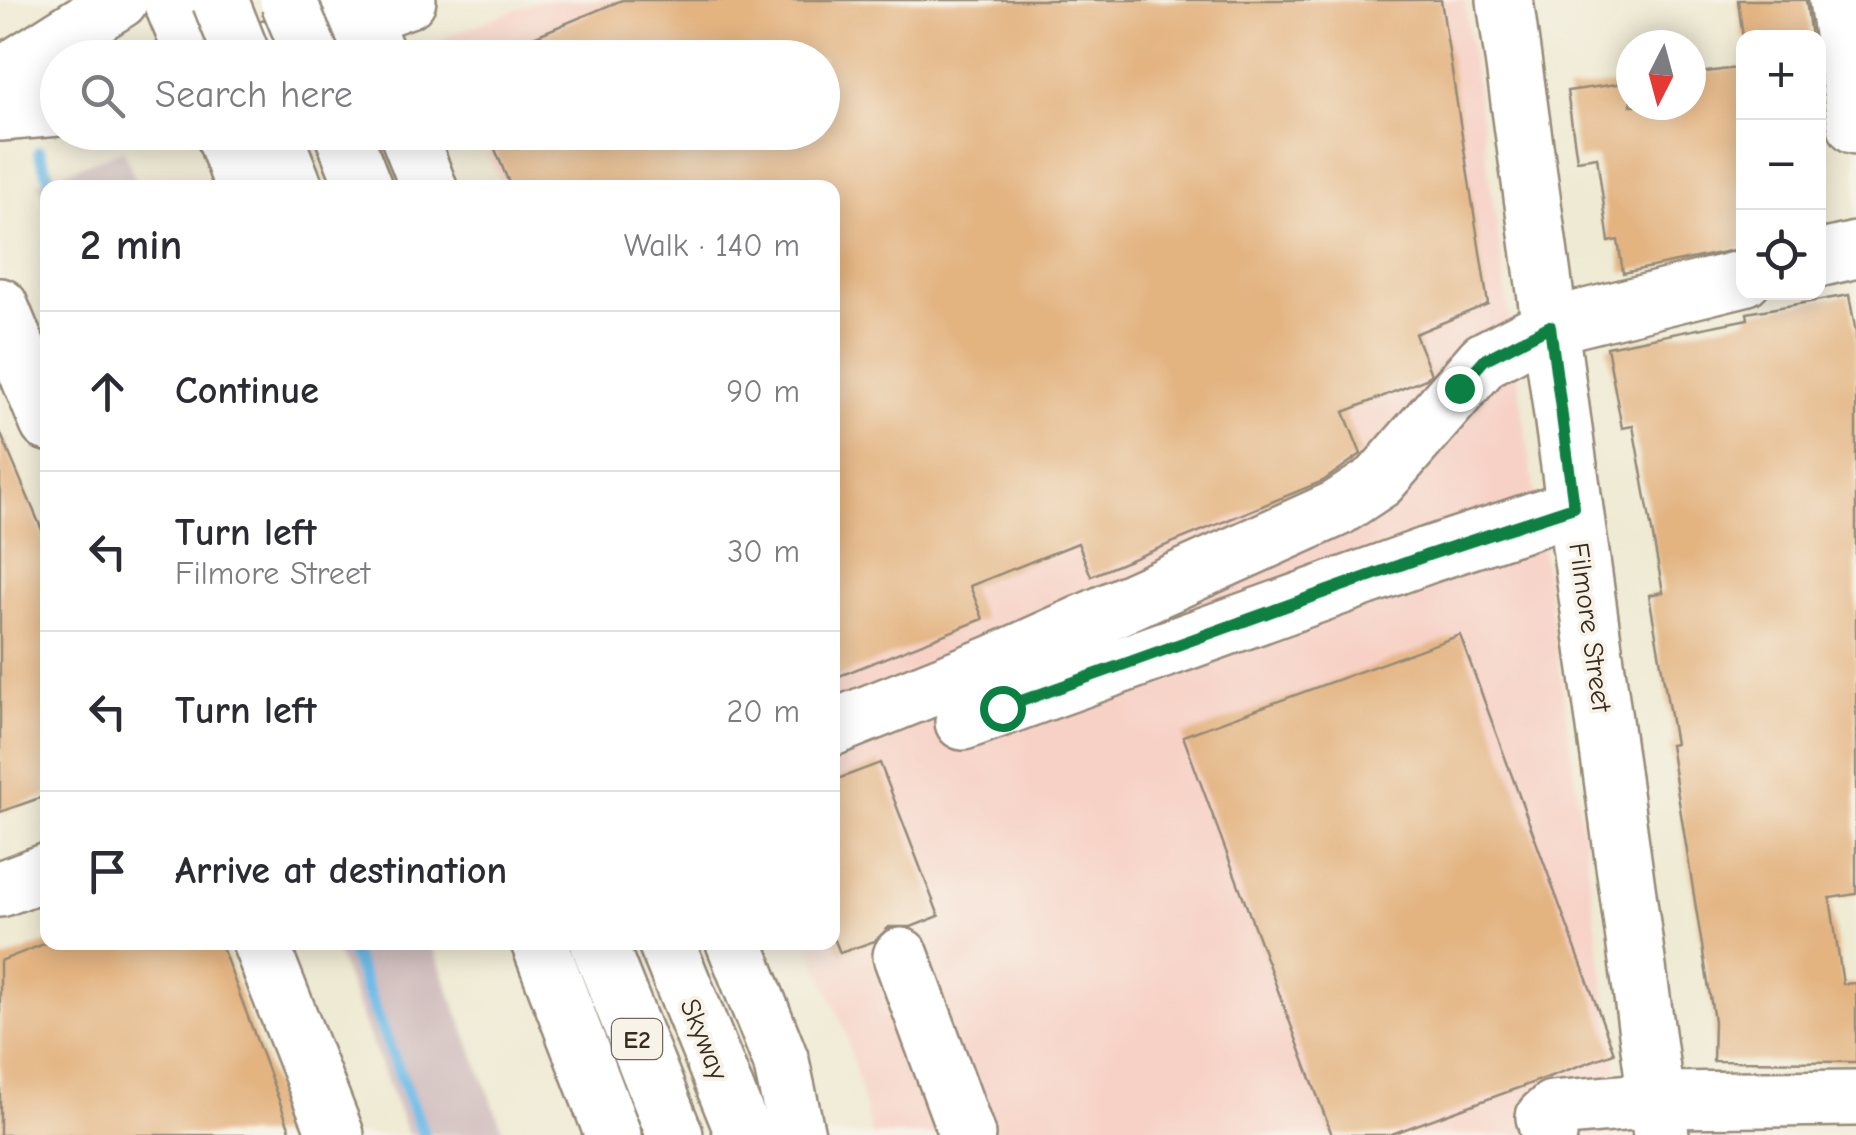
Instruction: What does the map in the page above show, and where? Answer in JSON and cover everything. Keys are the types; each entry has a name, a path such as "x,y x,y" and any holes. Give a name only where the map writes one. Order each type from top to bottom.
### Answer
{"main road":[{"path":"57,40 120,0"},
{"path":"171,0 188,40"},
{"path":"207,0 223,40"},
{"path":"220,0 236,40"},
{"path":"288,0 305,40"},
{"name":"Filmore Street","path":"1505,0 1658,1118"},
{"path":"1837,0 1856,126"},
{"path":"304,40 376,19"},
{"path":"0,76 40,51"},
{"path":"0,113 40,110"},
{"path":"230,150 241,180"},
{"path":"267,150 279,180"},
{"path":"280,150 293,180"},
{"path":"349,150 361,180"},
{"path":"370,150 382,180"},
{"path":"415,150 426,180"},
{"path":"1826,257 1856,250"},
{"path":"840,725 992,664 1338,508 1380,481 1484,360 1550,326 1736,280"},
{"path":"0,306 40,404"},
{"path":"964,722 1428,555 1574,507"},
{"path":"0,890 40,874"},
{"path":"263,950 336,1135"},
{"path":"541,950 613,1135"},
{"path":"587,950 662,1135"},
{"name":"E2","path":"601,950 675,1135"},
{"name":"Skyway","path":"669,950 744,1135"},
{"path":"688,950 763,1135"},
{"path":"737,950 781,1061 797,1135"},
{"path":"901,956 966,1135"},
{"path":"1546,1126 1553,1109 1658,1118 1856,1098"}],"shaded area":[{"path":"540,0 1464,0 1626,1135 872,1135 845,1031 811,950 840,950 840,180 499,180 486,150 840,150 840,40 441,39"},
{"path":"123,150 135,180 43,180"},
{"path":"336,950 434,950 505,1135 408,1135"}],"building":[{"path":"622,0 1441,0 1488,304 1415,334 1431,374 1344,412 1361,454 1323,481 1091,576 1078,543 970,586 983,619 840,676 840,180 508,180 495,150 840,150 840,40 526,40"},
{"path":"1738,0 1806,0 1810,30 1742,30"},
{"path":"1736,68 1736,250 1623,273 1618,240 1609,242 1597,157 1577,160 1567,91 1616,84 1616,120 1706,120 1706,72"},
{"path":"1849,295 1856,333 1856,894 1830,898 1843,984 1856,983 1856,1062 1713,1061 1714,1021 1670,745 1675,744 1649,595 1663,592 1633,426 1622,428 1607,347 1748,319 1747,313"},
{"path":"0,432 40,525 40,798 0,812"},
{"path":"1460,635 1614,1053 1389,1135 1332,1135 1183,736"},
{"path":"880,763 939,916 911,927 889,927 875,941 840,953 839,950 840,778"},
{"path":"40,945 40,950 223,950 292,1135 0,1135 0,961"}],"waterway":[{"path":"39,152 50,180"},
{"path":"351,950 424,1135"}],"route":[{"path":"1002,708 1428,555 1574,507 1550,326 1484,360 1459,388"}]}
